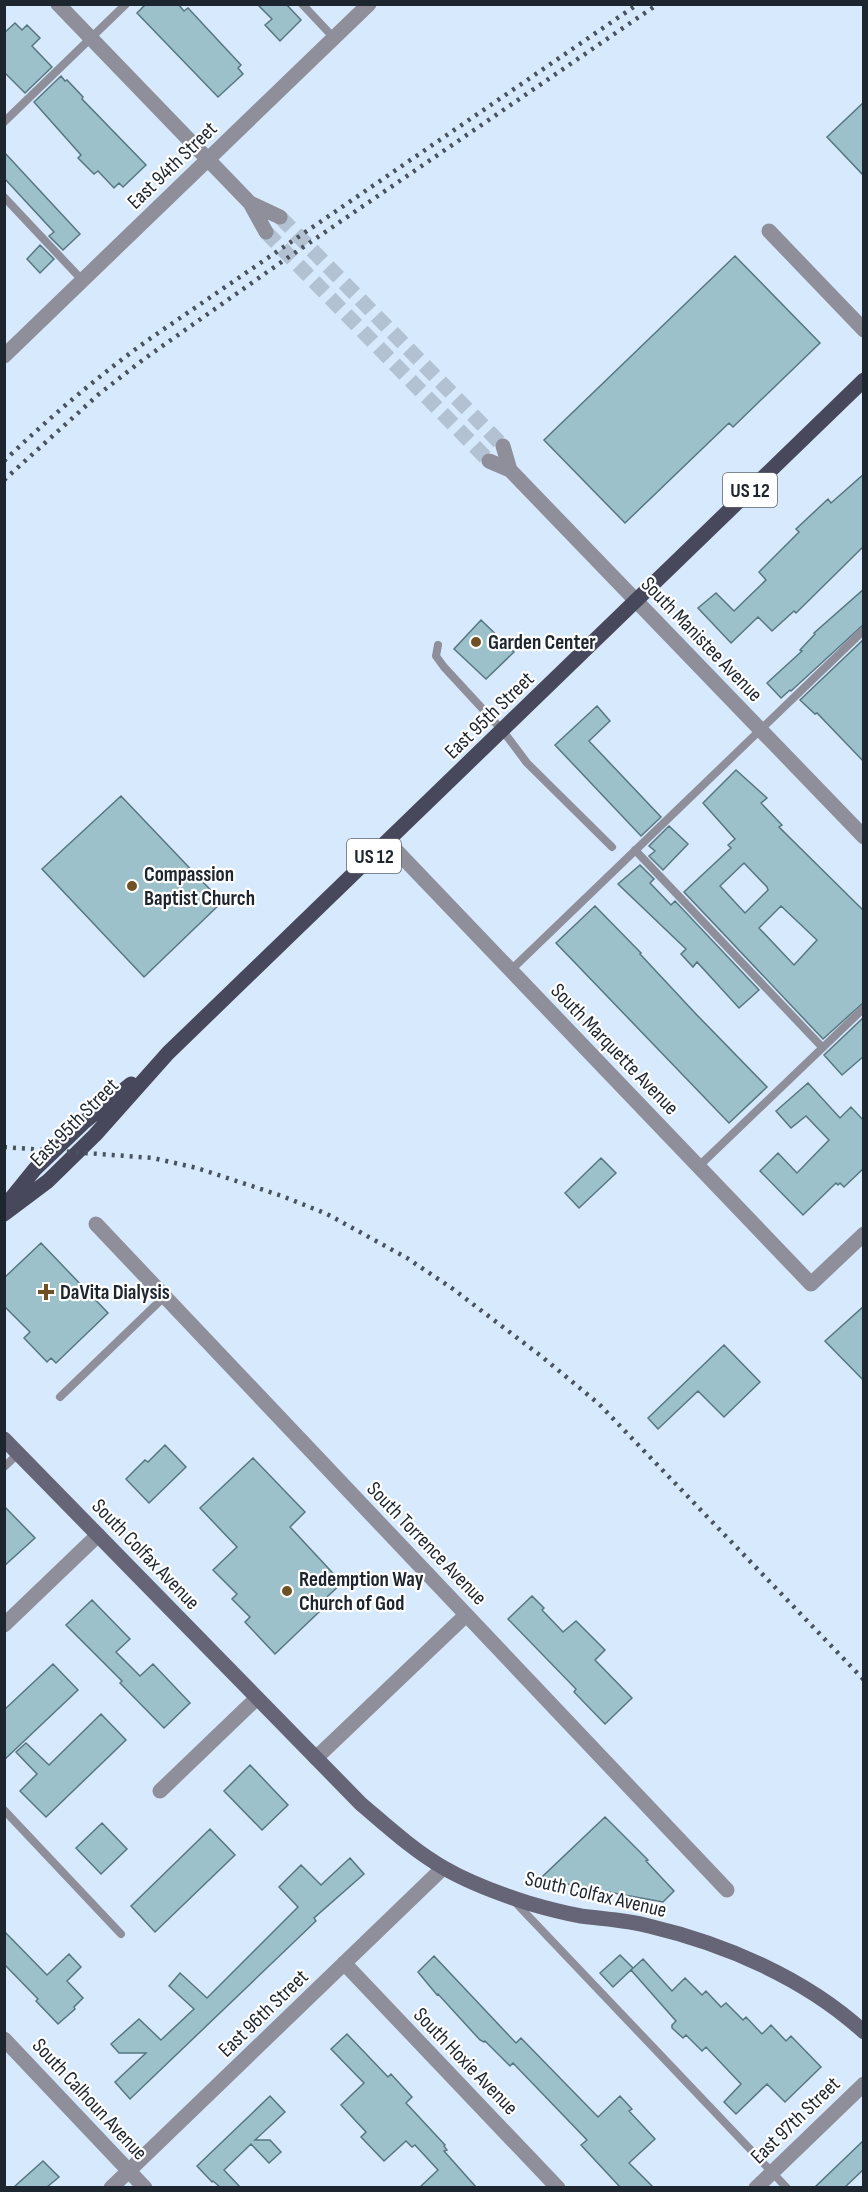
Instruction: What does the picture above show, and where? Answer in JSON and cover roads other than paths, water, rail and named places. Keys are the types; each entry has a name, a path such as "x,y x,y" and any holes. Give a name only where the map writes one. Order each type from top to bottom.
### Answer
{"main road":[{"name":"East 95th Street","path":"4,1206 35,1169 83,1123 168,1053 864,380"},
{"name":"East 95th Street","path":"4,1214 48,1181 95,1135 168,1053"},
{"name":"South Colfax Avenue","path":"4,1438 361,1804 399,1837 443,1868 478,1885 528,1903 578,1915 647,1925 738,1955 804,1988 834,2007 864,2032"}],"street":[{"path":"58,4 250,203 266,232"},
{"name":"East 94th Street","path":"4,356 369,4"},
{"path":"250,203 280,217"},
{"path":"769,231 864,330"},
{"name":"South Manistee Avenue","path":"503,446 510,470"},
{"name":"South Manistee Avenue","path":"489,461 510,470 864,837"},
{"name":"South Marquette Avenue","path":"388,842 812,1284 864,1234"},
{"name":"South Torrence Avenue","path":"96,1224 727,1890"},
{"path":"4,1625 98,1534"},
{"path":"316,1758 466,1615"},
{"path":"160,1791 258,1698"},
{"name":"East 96th Street","path":"111,2187 443,1868"},
{"name":"South Hoxie Avenue","path":"344,1963 558,2187"},
{"name":"South Calhoun Avenue","path":"4,2039 145,2187"},
{"name":"East 97th Street","path":"756,2187 864,2084"}],"lane":[{"path":"4,122 126,4"},
{"path":"302,4 334,38"},
{"path":"4,197 83,280"},
{"path":"511,970 864,630"},
{"path":"438,645 436,656 444,667 503,731 527,763 612,846"},
{"path":"635,850 822,1047"},
{"path":"699,1166 864,1008"},
{"path":"60,1397 164,1297"},
{"path":"4,1467 19,1453"},
{"path":"4,1810 121,1934"},
{"path":"509,1896 787,2187"}],"tunnel":[{"path":"280,217 503,446"},
{"path":"266,232 489,461"}],"railway":[{"path":"4,461 74,398 148,340 638,4"},
{"path":"4,480 99,394 144,359 658,4"},
{"path":"4,1147 153,1158 197,1168 282,1196 327,1214 407,1258 453,1289 541,1356 599,1404 864,1680"}],"place":[{"name":"Garden Center","path":"476,642"},
{"name":"Compassion Baptist Church","path":"132,886"},
{"name":"DaVita Dialysis","path":"46,1292"},
{"name":"Redemption Way Church of God","path":"287,1591"}]}
